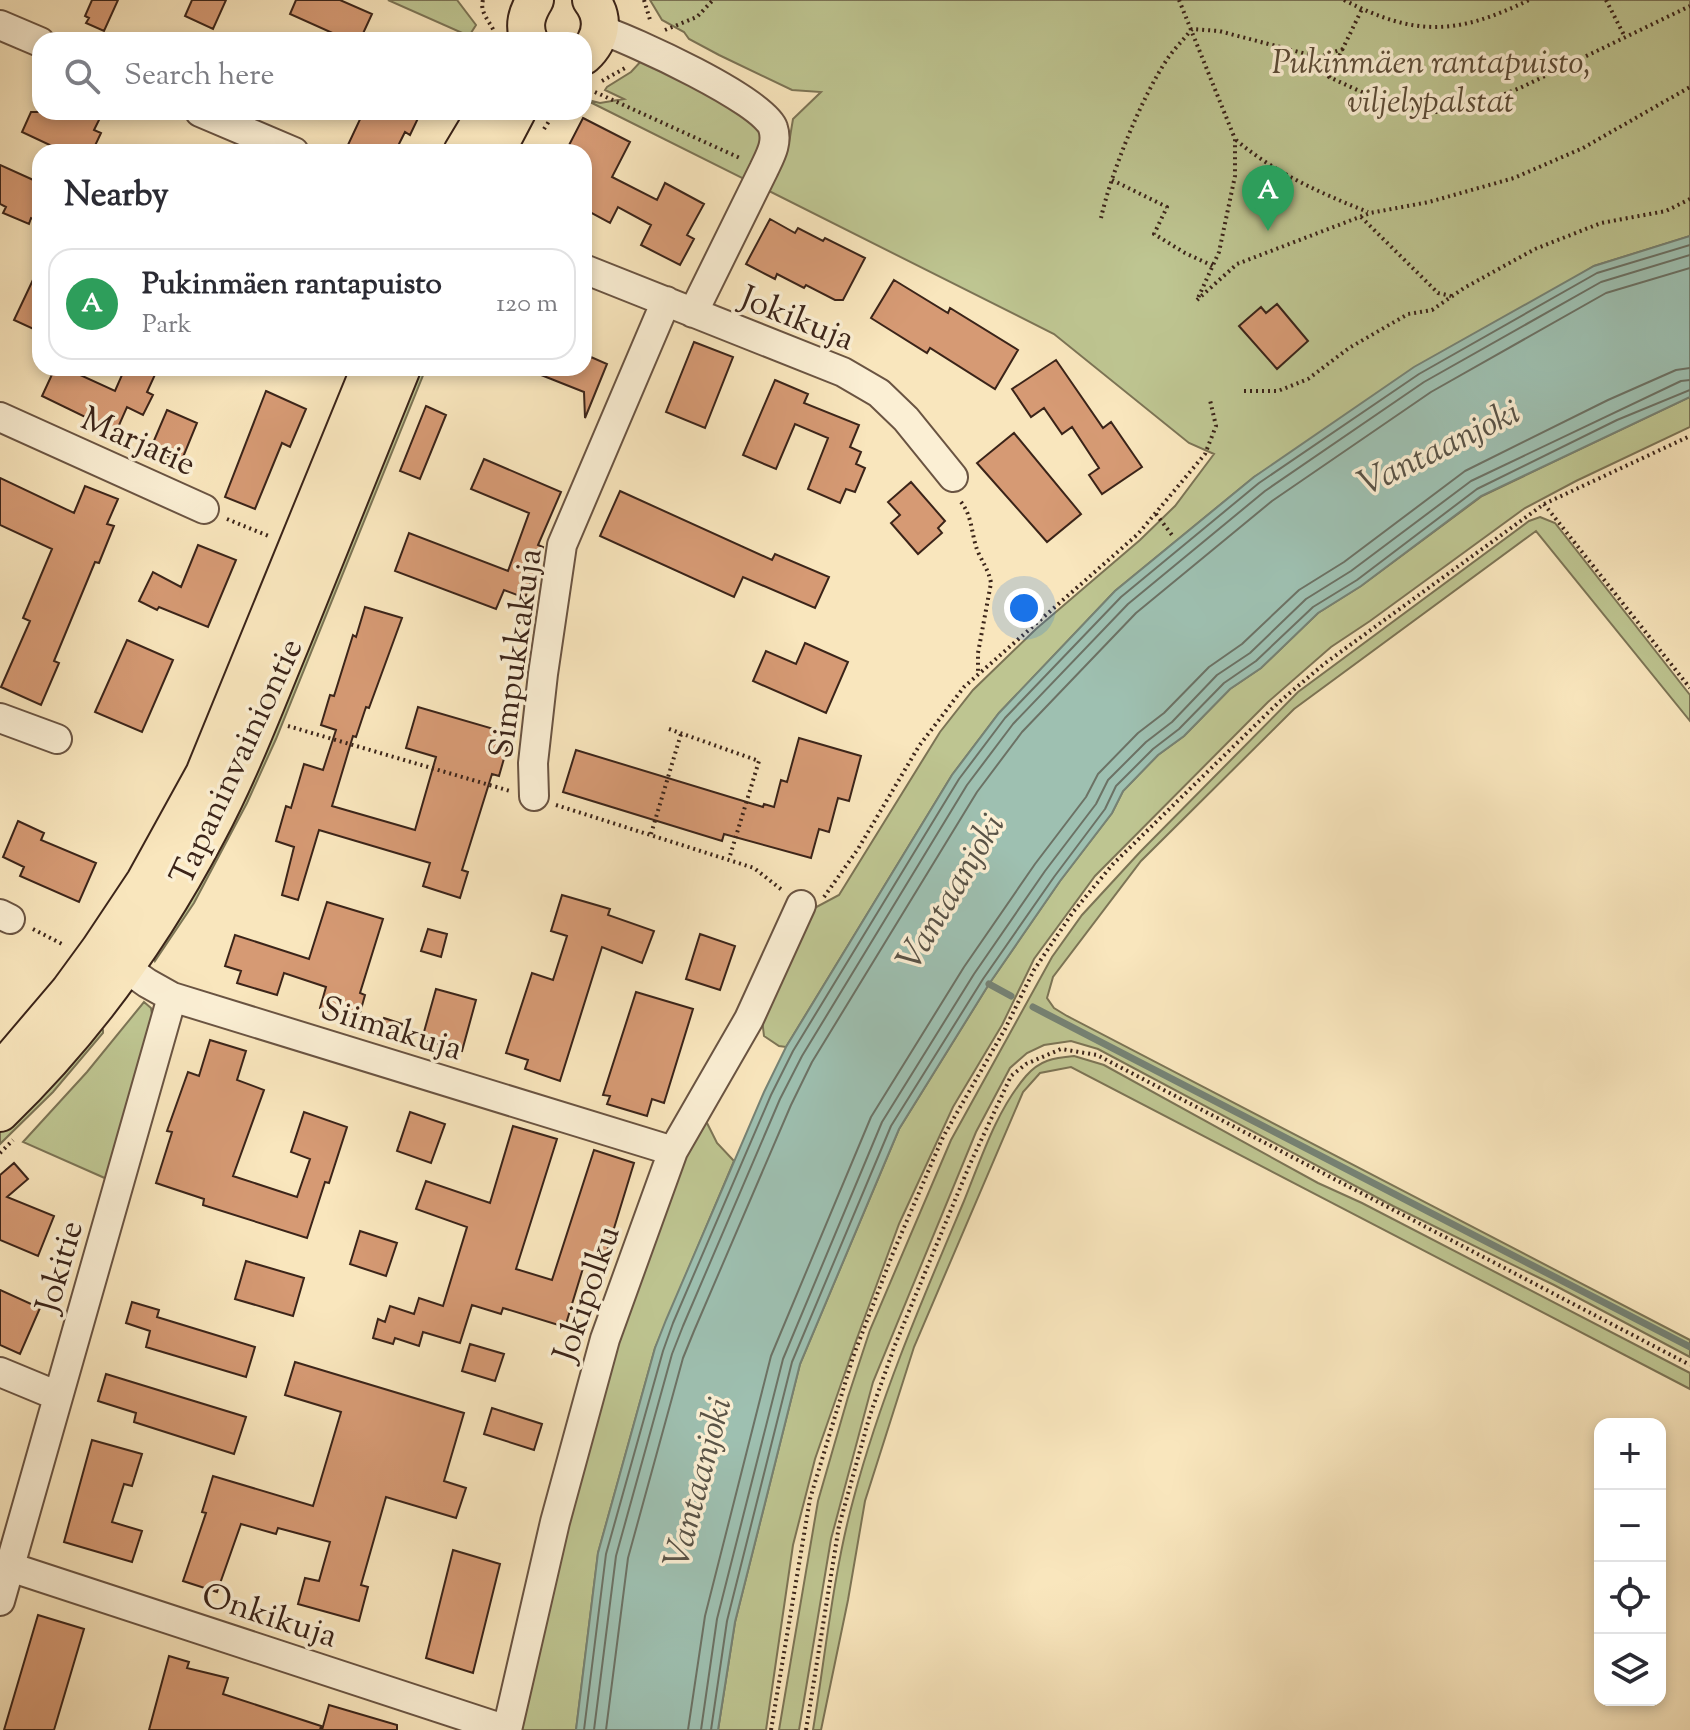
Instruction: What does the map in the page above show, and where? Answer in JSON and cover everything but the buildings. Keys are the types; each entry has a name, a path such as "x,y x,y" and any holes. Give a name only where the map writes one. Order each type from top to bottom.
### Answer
{"main road":[{"path":"467,144 481,120"},
{"path":"500,144 513,120"},
{"name":"Tapaninvainiontie","path":"0,1113 36,1076 100,956 204,774 367,376"},
{"name":"Tapaninvainiontie","path":"0,1072 100,956 174,894 209,830 241,761 399,376"}],"street":[{"path":"599,21 760,110 773,126 775,145 693,313"},
{"path":"0,25 32,39"},
{"path":"219,120 275,144"},
{"name":"Jokikuja","path":"592,272 843,372 879,393 901,414 953,477"},
{"name":"Simpukkakuja","path":"534,796 533,763 562,545 666,301"},
{"name":"Marjatie","path":"0,417 204,509"},
{"path":"0,718 57,739"},
{"name":"Jokipolku","path":"507,1730 555,1522 605,1339 673,1151 749,1019 801,905"},
{"name":"Siimakuja","path":"100,956 172,997 673,1151"},
{"name":"Jokitie","path":"0,1601 172,997"},
{"path":"0,1372 58,1396"},
{"name":"Onkikuja","path":"10,1567 507,1730"}],"path":[{"path":"483,0 481,5 485,17 493,29 520,25"},
{"path":"644,0 652,27"},
{"path":"662,32 697,17 713,0"},
{"path":"1179,0 1235,139 1235,176 1219,252 1197,300 1237,264 1360,216 1429,202 1514,178 1583,148 1690,87"},
{"path":"1344,0 1401,23 1433,28 1460,26 1494,17 1529,0"},
{"path":"1606,0 1625,37"},
{"path":"1318,57 1329,77 1390,105 1436,112 1457,110 1520,88 1690,6"},
{"path":"1329,77 1362,9"},
{"path":"1192,29 1219,31 1318,57 1343,49"},
{"path":"1101,218 1111,180 1151,87 1169,57 1192,29"},
{"path":"592,91 764,169"},
{"path":"1235,139 1261,162 1323,195 1370,213"},
{"path":"1111,180 1167,207 1154,234 1213,266"},
{"path":"1244,391 1278,391 1308,379 1349,348 1408,314 1432,310 1535,249 1601,223 1666,211 1690,199"},
{"path":"1360,216 1438,293 1451,296"},
{"path":"836,883 919,746 964,687 1138,534 1205,454 1216,426 1210,400"},
{"path":"771,1730 810,1499 853,1357 943,1137 1005,1029 1034,970 1073,912 1113,864 1278,703 1324,664 1544,504 1690,436"},
{"path":"953,477 953,487 968,511 977,551 990,574 978,672"},
{"path":"1544,504 1690,688"},
{"path":"204,509 277,540"},
{"path":"1156,514 1172,535"},
{"path":"669,729 759,761 728,859"},
{"path":"651,834 681,734"},
{"path":"5,916 100,956"},
{"path":"806,1730 839,1526 870,1415 975,1151 1011,1076 1039,1057 1061,1049 1097,1055 1690,1365"}],"green space":[{"path":"388,0 457,0 476,25 472,32 460,32"},
{"name":"Pukinmäen rantapuisto, viljelypalstat","path":"650,0 1690,0 1690,236 1594,266 1254,477 1115,591 999,713 952,775 786,1047 779,1046 764,1036 762,1019 807,912 839,895 940,732 973,690 1036,629 1175,506 1214,454 1189,443 1054,334 769,191 789,143 793,119 821,92 792,90 689,39 684,32 662,20"},
{"path":"643,59 754,118 764,138 746,180 592,103 624,99 605,90 631,72"},
{"path":"407,376 423,376 276,739 247,803 194,903 155,961 153,954"},
{"path":"1690,397 1690,427 1525,508 1331,647 1268,702 1095,876 1034,959 1002,1025 953,1107 899,1224 856,1341 815,1459 793,1545 766,1730 718,1730 735,1622 800,1364 899,1129 989,984 1060,881 1112,813 1123,791 1230,689 1261,668 1318,613 1361,586 1482,496"},
{"path":"1540,517 1555,523 1690,695 1690,721 1536,531 1294,709 1141,861 1053,977 1047,998 1054,1008 1067,1016 1690,1340 1690,1357 1554,1285 1393,1206 1098,1049 1071,1041 1044,1045 1027,1053 1010,1068 976,1132 873,1382 831,1539 799,1730 779,1730 818,1501 870,1330 951,1140 1052,957 1082,915 1140,852 1298,692 1529,521"},
{"path":"144,1002 151,1008 153,1020 107,1179 23,1142 87,1072"},
{"path":"94,1024 103,1033 53,1092 0,1144 0,1126"},
{"path":"1074,1056 1104,1065 1318,1183 1690,1373 1690,1389 1071,1067 1040,1073 1023,1092 914,1347 865,1501 821,1730 813,1730 847,1526 877,1421 904,1347 983,1152 1006,1104 1036,1066 1053,1059"},
{"path":"705,1119 717,1143 734,1161 655,1348 598,1553 576,1730 517,1730 610,1355 690,1135"}],"water":[{"name":"Vantaanjoki","path":"1690,236 1690,397 1481,496 1361,586 1318,613 1261,668 1230,689 1123,791 1112,813 1060,881 989,984 899,1129 800,1364 735,1622 718,1730 576,1730 598,1553 655,1348 666,1320 786,1047 952,775 999,713 1115,591 1254,477 1414,367 1594,266"}],"waterway":[{"path":"989,984 1011,996"},
{"path":"1033,1007 1690,1347"}],"place":[{"name":"Pukinmäen rantapuisto","path":"1268,231"}]}
